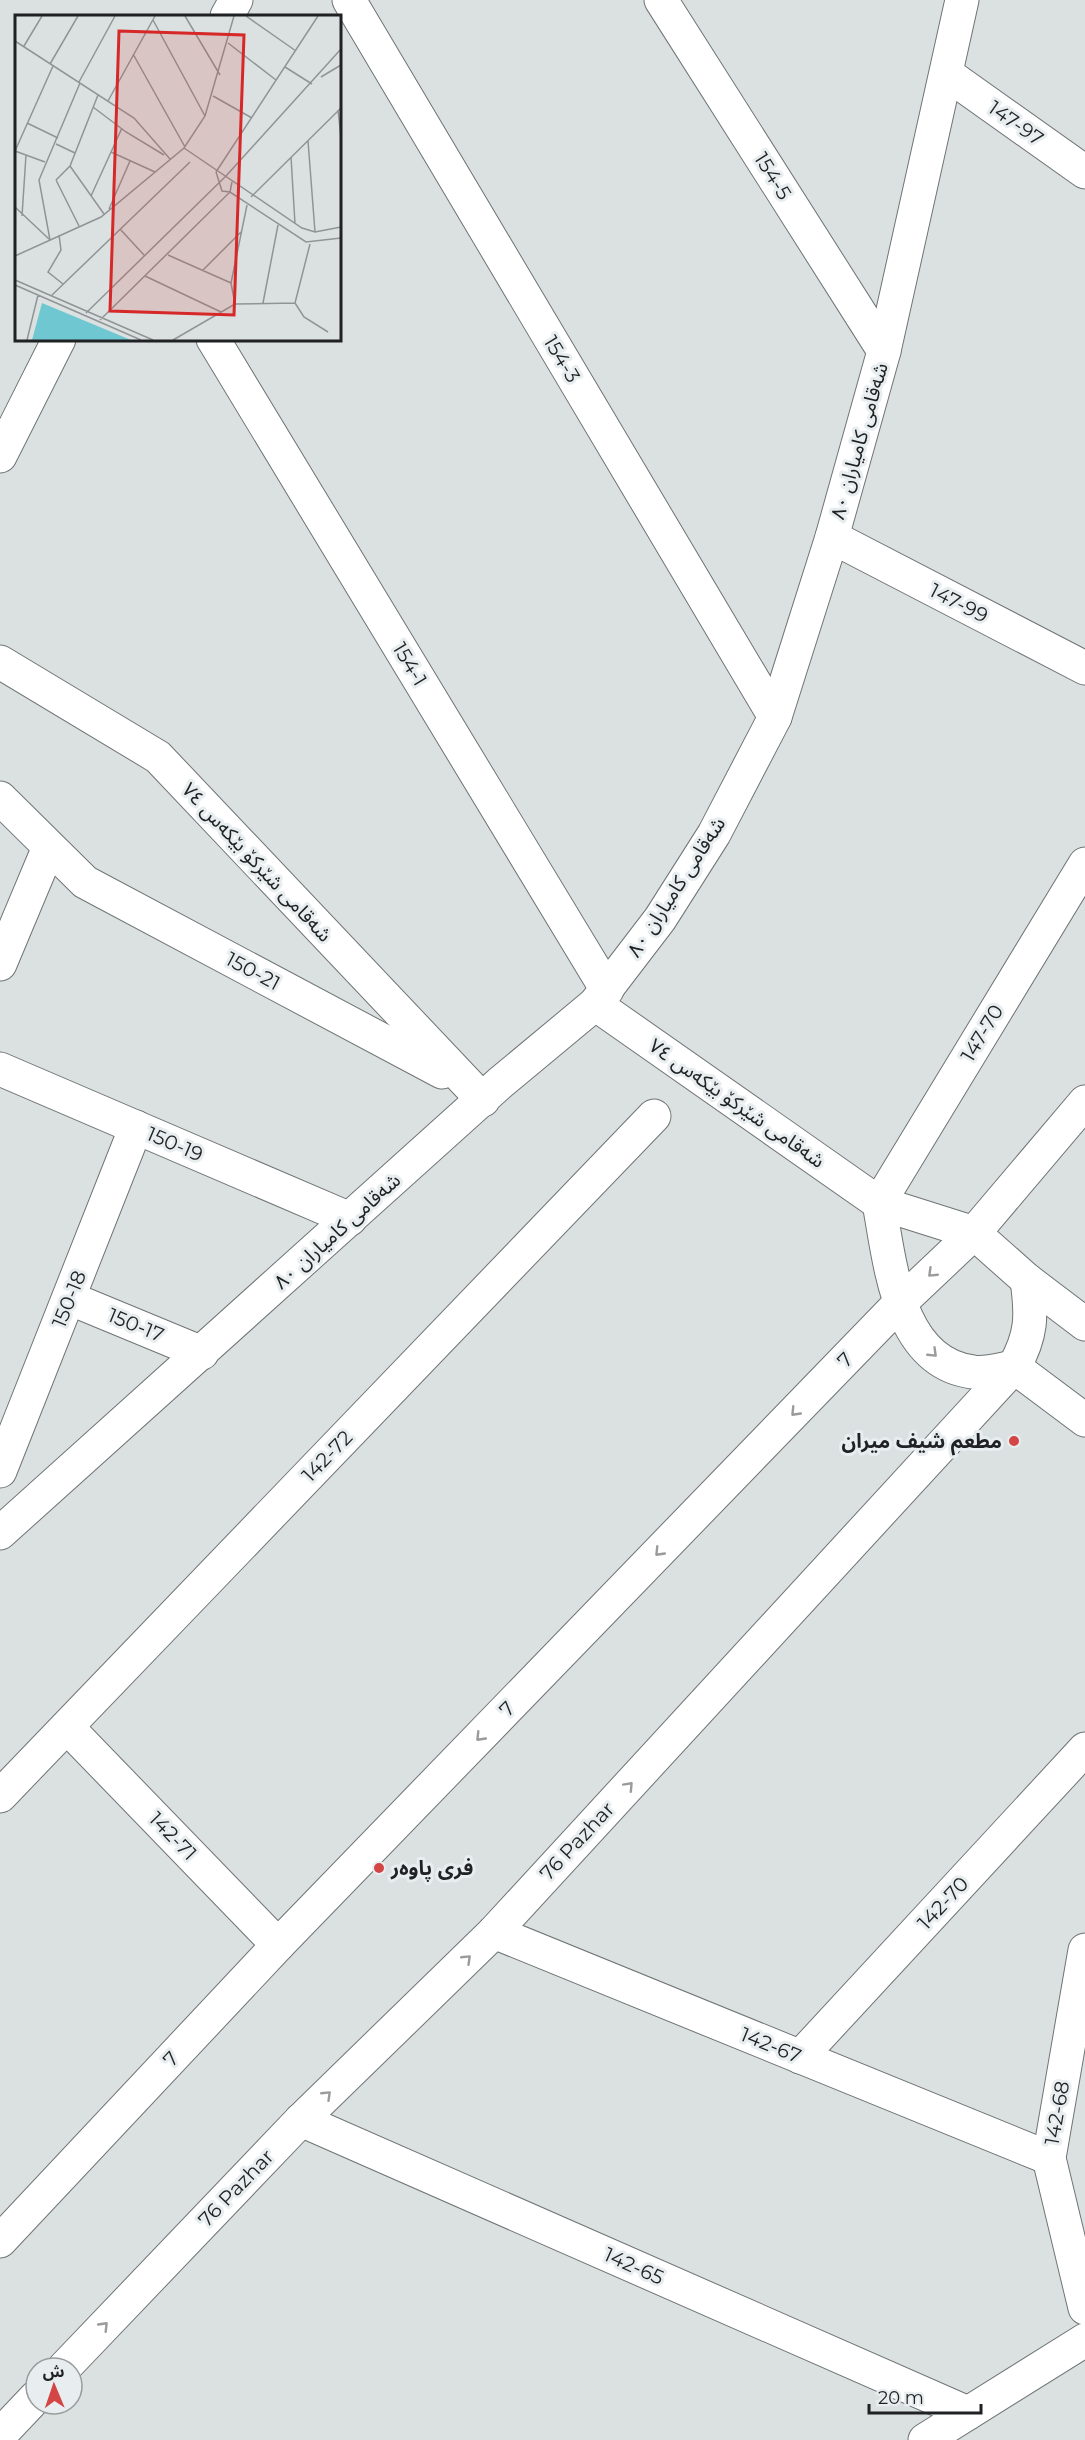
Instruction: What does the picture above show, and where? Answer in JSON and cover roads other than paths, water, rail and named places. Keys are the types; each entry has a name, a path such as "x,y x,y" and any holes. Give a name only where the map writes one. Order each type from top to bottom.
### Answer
{"street":[{"path":"228,15 236,0"},
{"name":"154-3","path":"349,0 775,717"},
{"name":"154-5","path":"661,0 884,351"},
{"name":"شەقامی کامیاران ٨٠","path":"0,1533 350,1219 474,1092 601,997 660,919 714,834 775,717 832,537 884,351 962,0"},
{"name":"147-97","path":"947,74 1085,172"},
{"path":"0,456 58,340"},
{"name":"154-1","path":"214,340 601,997"},
{"name":"147-99","path":"832,537 1085,668"},
{"name":"شەقامی شێرکۆ بێکەس ٧٤","path":"0,662 158,757 474,1092"},
{"name":"150-21","path":"0,798 85,882 474,1092"},
{"path":"0,964 49,847"},
{"name":"147-70","path":"879,1203 1085,864"},
{"name":"شەقامی شێرکۆ بێکەس ٧٤","path":"601,997 879,1203 974,1233 1027,1281 1085,1324"},
{"name":"150-19","path":"0,1069 350,1219"},
{"name":"7","path":"0,2241 278,1945 899,1304 974,1233 1085,1102"},
{"name":"142-72","path":"0,1796 654,1116"},
{"name":"150-18","path":"0,1471 136,1127"},
{"path":"879,1203 899,1304 916,1336 943,1362 973,1372 1014,1367 1085,1420"},
{"name":"76 Pazhar","path":"75,2356 301,2120 494,1932 1014,1367 1026,1347 1032,1316 1027,1281"},
{"name":"150-17","path":"69,1298 202,1353"},
{"name":"142-71","path":"67,1727 278,1945"},
{"name":"142-70","path":"800,2056 1085,1749"},
{"name":"142-67","path":"494,1932 1049,2158"},
{"name":"142-68","path":"1085,1950 1049,2158 1085,2308"},
{"name":"142-65","path":"301,2120 968,2413"},
{"path":"925,2440 1085,2340"},
{"path":"0,2434 24,2409"}],"place":[{"name":"مطعم شيف ميران","path":"1014,1441"},
{"name":"فری پاوەر","path":"379,1868"}]}
